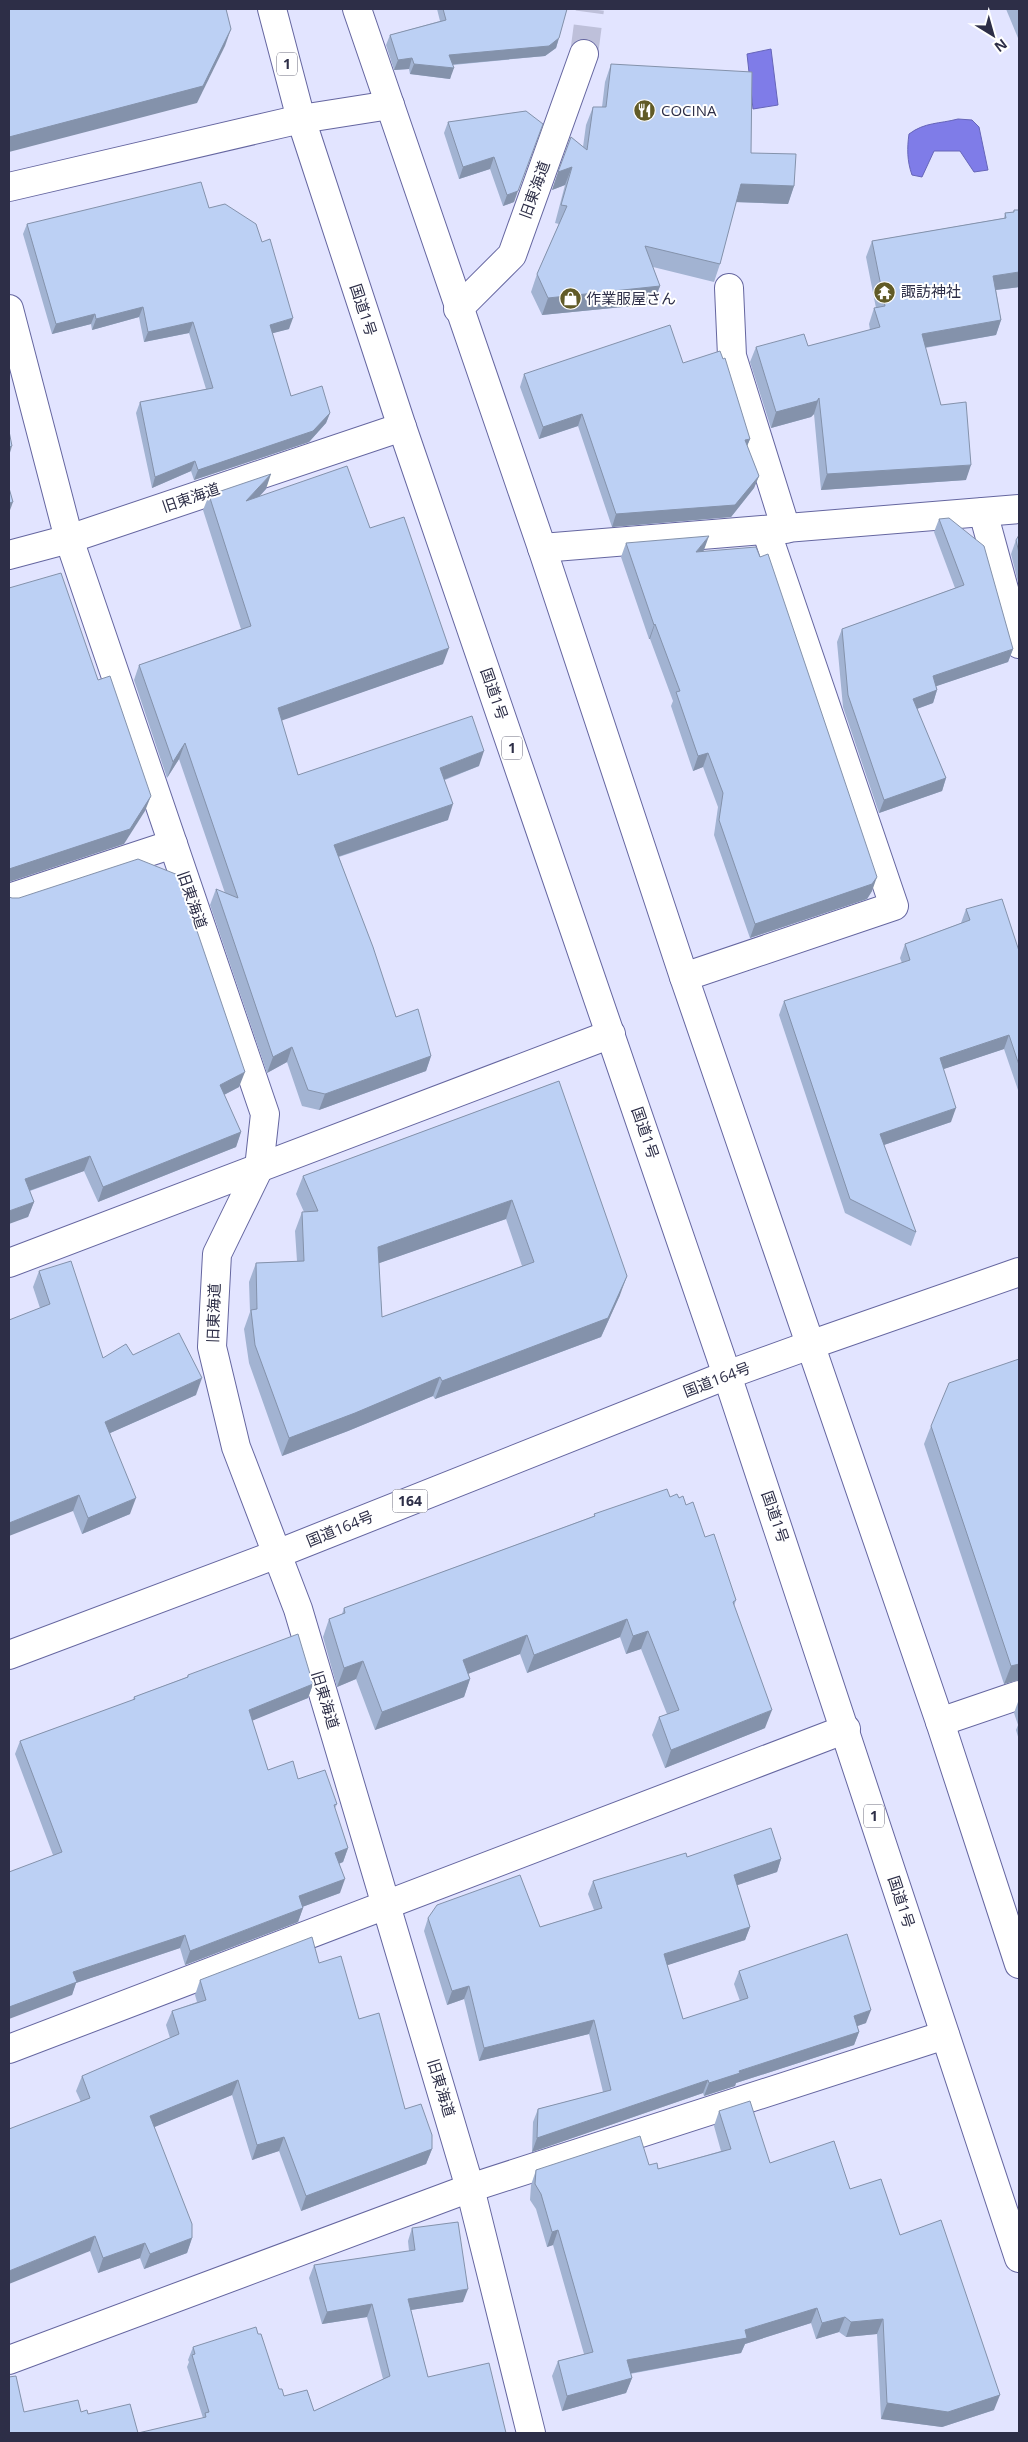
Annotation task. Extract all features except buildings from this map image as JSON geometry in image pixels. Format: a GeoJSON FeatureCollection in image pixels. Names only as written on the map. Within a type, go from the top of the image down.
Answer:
{"type":"FeatureCollection","features":[{"type":"Feature","properties":{"kind":"main road","name":"国道1号"},"geometry":{"type":"LineString","coordinates":[[272,9],[301,119],[402,427],[727,1375],[846,1729],[944,2036],[1019,2258]]}},
{"type":"Feature","properties":{"kind":"main road"},"geometry":{"type":"LineString","coordinates":[[357,9],[458,308],[542,548],[684,977],[940,1722],[1019,1964]]}},
{"type":"Feature","properties":{"kind":"main road","name":"旧東海道"},"geometry":{"type":"LineString","coordinates":[[458,308],[512,255],[584,54]]}},
{"type":"Feature","properties":{"kind":"main road"},"geometry":{"type":"LineString","coordinates":[[9,186],[301,119],[390,105]]}},
{"type":"Feature","properties":{"kind":"main road"},"geometry":{"type":"LineString","coordinates":[[684,977],[894,906],[776,530],[732,356],[729,288]]}},
{"type":"Feature","properties":{"kind":"main road"},"geometry":{"type":"LineString","coordinates":[[9,309],[69,539],[9,555]]}},
{"type":"Feature","properties":{"kind":"main road","name":"旧東海道"},"geometry":{"type":"LineString","coordinates":[[402,427],[69,539],[264,1114],[259,1168],[217,1254],[212,1347],[236,1447],[298,1609],[470,2188],[531,2433]]}},
{"type":"Feature","properties":{"kind":"main road"},"geometry":{"type":"LineString","coordinates":[[542,548],[1019,509]]}},
{"type":"Feature","properties":{"kind":"main road"},"geometry":{"type":"LineString","coordinates":[[983,512],[1019,644]]}},
{"type":"Feature","properties":{"kind":"main road"},"geometry":{"type":"LineString","coordinates":[[9,898],[174,844]]}},
{"type":"Feature","properties":{"kind":"main road"},"geometry":{"type":"LineString","coordinates":[[9,1263],[611,1034]]}},
{"type":"Feature","properties":{"kind":"main road","name":"国道164号"},"geometry":{"type":"LineString","coordinates":[[9,1655],[277,1554],[727,1375],[1019,1272]]}},
{"type":"Feature","properties":{"kind":"main road"},"geometry":{"type":"LineString","coordinates":[[940,1722],[1019,1695]]}},
{"type":"Feature","properties":{"kind":"main road"},"geometry":{"type":"LineString","coordinates":[[9,2049],[386,1903],[846,1729]]}},
{"type":"Feature","properties":{"kind":"main road"},"geometry":{"type":"LineString","coordinates":[[9,2360],[470,2188],[944,2036]]}},
{"type":"Feature","properties":{"kind":"shaded area"},"geometry":{"type":"Polygon","coordinates":[[[771,49],[778,105],[753,109],[747,54],[771,49]]]}},
{"type":"Feature","properties":{"kind":"shaded area"},"geometry":{"type":"Polygon","coordinates":[[[958,119],[972,120],[979,127],[988,170],[974,172],[960,151],[934,151],[922,177],[912,175],[908,155],[909,134],[927,125],[958,119]]]}},
{"type":"Feature","properties":{"kind":"tunnel"},"geometry":{"type":"LineString","coordinates":[[584,54],[590,9]]}},
{"type":"Feature","properties":{"kind":"place","name":"COCINA"},"geometry":{"type":"Point","coordinates":[645,111]}},
{"type":"Feature","properties":{"kind":"place","name":"諏訪神社"},"geometry":{"type":"Point","coordinates":[885,292]}},
{"type":"Feature","properties":{"kind":"place","name":"作業服屋さん"},"geometry":{"type":"Point","coordinates":[570,299]}}]}
